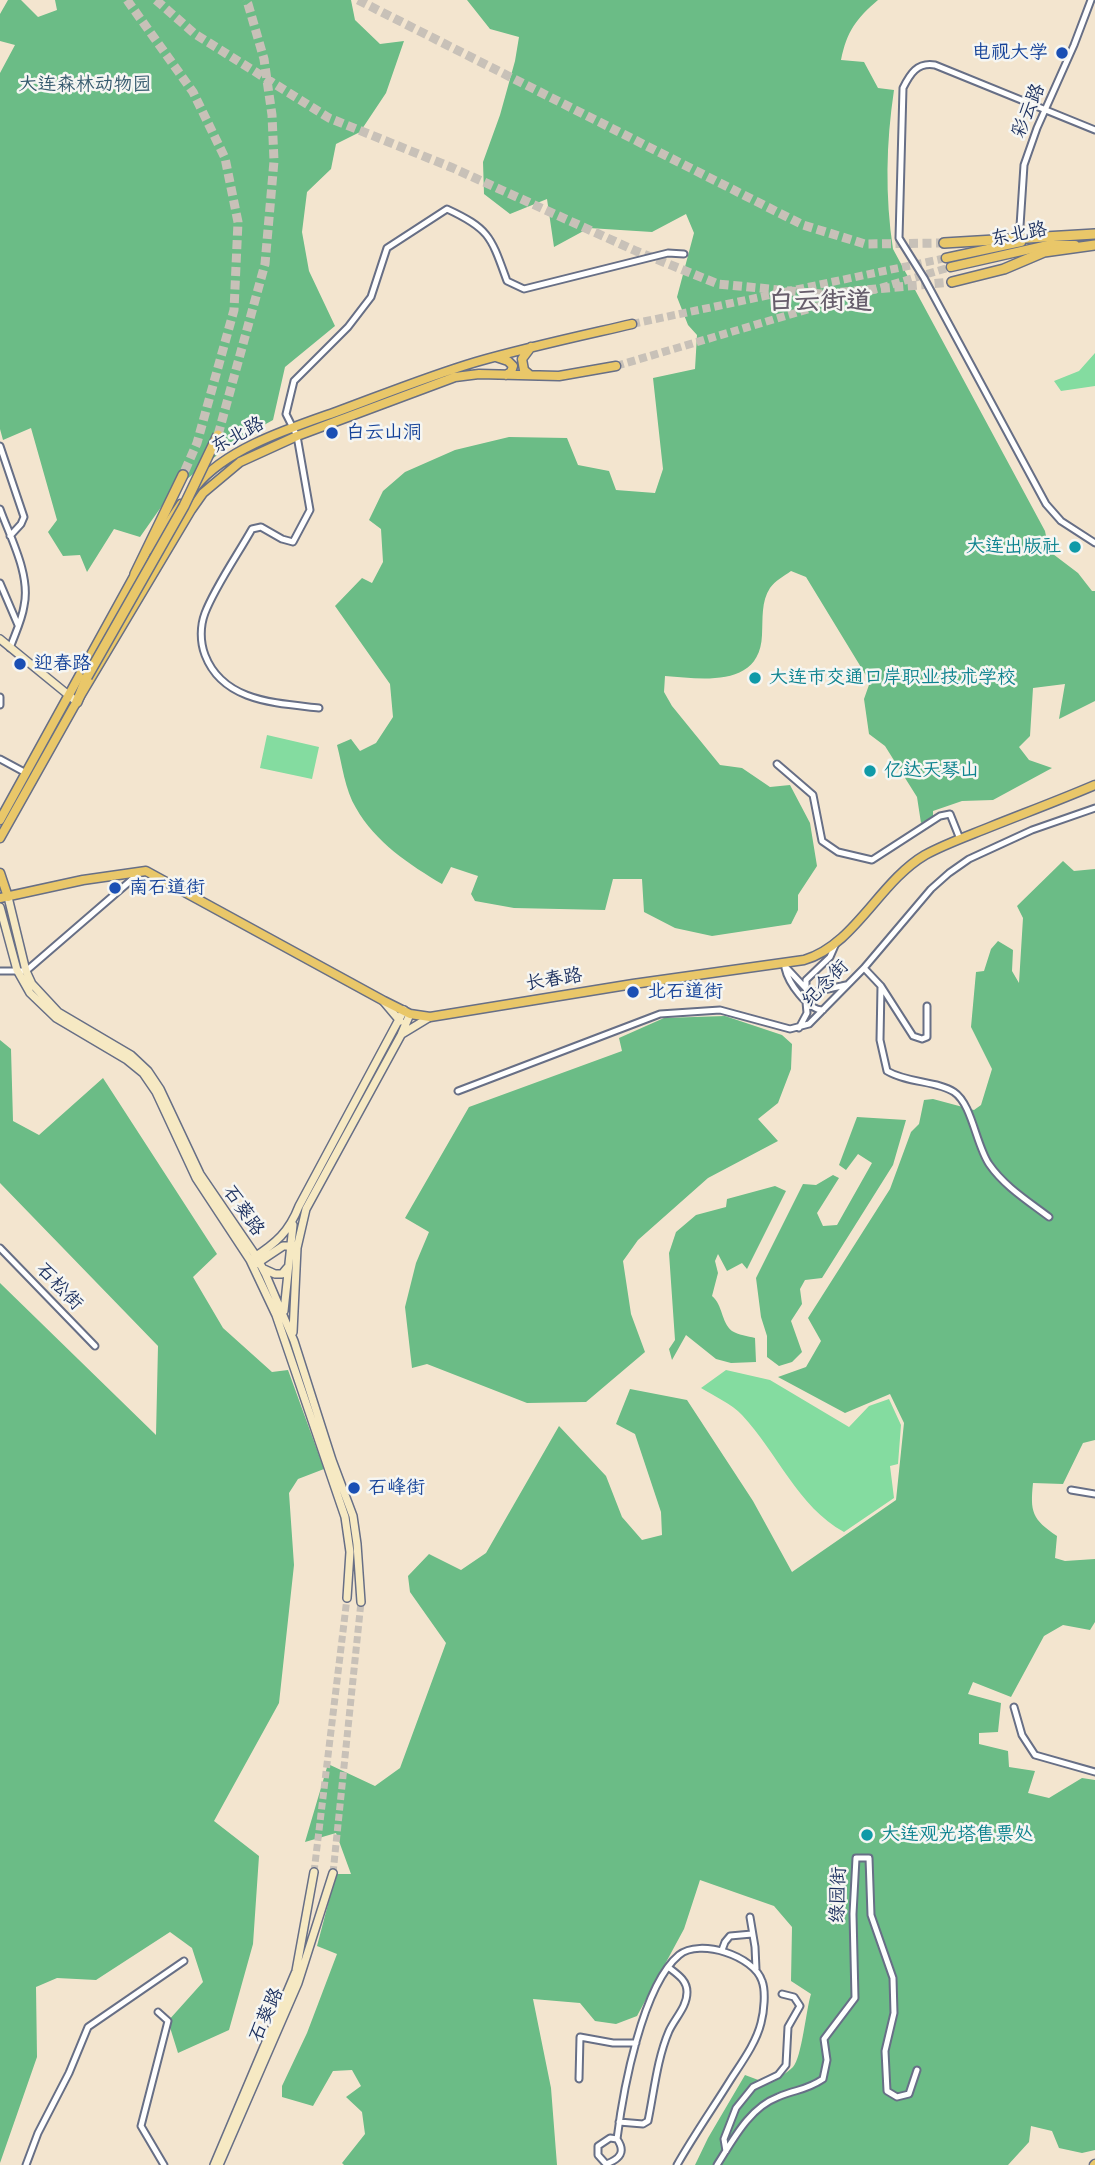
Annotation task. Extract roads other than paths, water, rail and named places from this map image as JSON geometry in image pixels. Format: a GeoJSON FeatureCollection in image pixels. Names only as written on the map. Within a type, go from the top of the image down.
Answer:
{"type":"FeatureCollection","features":[{"type":"Feature","properties":{"kind":"highway","name":"东北路"},"geometry":{"type":"LineString","coordinates":[[944,243],[1095,234]]}},
{"type":"Feature","properties":{"kind":"highway"},"geometry":{"type":"LineString","coordinates":[[951,282],[1004,269],[1044,252],[1093,244]]}},
{"type":"Feature","properties":{"kind":"highway"},"geometry":{"type":"LineString","coordinates":[[77,702],[87,677],[184,506],[218,435]]}},
{"type":"Feature","properties":{"kind":"highway"},"geometry":{"type":"LineString","coordinates":[[135,574],[183,475]]}},
{"type":"Feature","properties":{"kind":"main road","name":"东北路"},"geometry":{"type":"LineString","coordinates":[[946,258],[1048,237]]}},
{"type":"Feature","properties":{"kind":"main road","name":"东北路"},"geometry":{"type":"LineString","coordinates":[[951,267],[1048,245],[1093,244]]}},
{"type":"Feature","properties":{"kind":"main road","name":"东北路"},"geometry":{"type":"LineString","coordinates":[[0,838],[77,702],[203,493],[240,462],[294,432],[439,374],[531,347],[632,324]]}},
{"type":"Feature","properties":{"kind":"main road"},"geometry":{"type":"LineString","coordinates":[[530,375],[524,370],[522,359],[531,347]]}},
{"type":"Feature","properties":{"kind":"main road"},"geometry":{"type":"LineString","coordinates":[[496,357],[513,366],[506,375]]}},
{"type":"Feature","properties":{"kind":"main road","name":"东北路"},"geometry":{"type":"LineString","coordinates":[[0,820],[135,574],[168,521],[198,482],[212,469],[245,449],[455,377],[479,374],[559,376],[616,366]]}},
{"type":"Feature","properties":{"kind":"main road"},"geometry":{"type":"LineString","coordinates":[[1,642],[77,702]]}},
{"type":"Feature","properties":{"kind":"main road","name":"长春路"},"geometry":{"type":"LineString","coordinates":[[4,897],[83,880],[146,871],[167,880],[384,1001],[407,1012],[430,1017],[600,989],[784,965],[820,955],[837,941],[908,866],[960,839],[1095,785]]}},
{"type":"Feature","properties":{"kind":"main road"},"geometry":{"type":"LineString","coordinates":[[0,873],[4,897]]}},
{"type":"Feature","properties":{"kind":"main road","name":"石葵路"},"geometry":{"type":"LineString","coordinates":[[4,897],[21,970]]}},
{"type":"Feature","properties":{"kind":"main road","name":"石葵路"},"geometry":{"type":"LineString","coordinates":[[0,907],[21,970],[32,984],[58,1012],[131,1055],[148,1071],[160,1089],[200,1174],[256,1262],[294,1341],[353,1516],[358,1544],[361,1602]]}},
{"type":"Feature","properties":{"kind":"main road"},"geometry":{"type":"LineString","coordinates":[[384,1001],[400,1021]]}},
{"type":"Feature","properties":{"kind":"main road"},"geometry":{"type":"LineString","coordinates":[[256,1262],[280,1240],[293,1221],[407,1012]]}},
{"type":"Feature","properties":{"kind":"main road"},"geometry":{"type":"LineString","coordinates":[[294,1341],[292,1325],[297,1248],[306,1209],[401,1035],[407,1012]]}},
{"type":"Feature","properties":{"kind":"main road"},"geometry":{"type":"LineString","coordinates":[[401,1035],[430,1017]]}},
{"type":"Feature","properties":{"kind":"main road"},"geometry":{"type":"LineString","coordinates":[[285,1338],[287,1268],[293,1221]]}},
{"type":"Feature","properties":{"kind":"main road"},"geometry":{"type":"LineString","coordinates":[[256,1262],[283,1246],[290,1248]]}},
{"type":"Feature","properties":{"kind":"main road"},"geometry":{"type":"LineString","coordinates":[[256,1262],[275,1274],[282,1274],[287,1268]]}},
{"type":"Feature","properties":{"kind":"main road","name":"石葵路"},"geometry":{"type":"LineString","coordinates":[[256,1262],[285,1338],[345,1517],[350,1552],[347,1598]]}},
{"type":"Feature","properties":{"kind":"main road"},"geometry":{"type":"LineString","coordinates":[[214,2165],[296,1971],[314,1872]]}},
{"type":"Feature","properties":{"kind":"main road","name":"石葵路"},"geometry":{"type":"LineString","coordinates":[[219,2165],[298,1983],[333,1873]]}},
{"type":"Feature","properties":{"kind":"street","name":"彩云路"},"geometry":{"type":"LineString","coordinates":[[1022,239],[1020,226],[1024,164],[1091,0]]}},
{"type":"Feature","properties":{"kind":"street"},"geometry":{"type":"LineString","coordinates":[[1095,130],[935,65],[925,63],[916,68],[903,88],[899,238],[925,278],[1046,504],[1061,521],[1095,543]]}},
{"type":"Feature","properties":{"kind":"street"},"geometry":{"type":"LineString","coordinates":[[319,708],[260,701],[224,684],[210,667],[203,651],[201,631],[205,613],[252,529],[261,527],[293,542],[310,510],[294,432],[286,414],[294,381],[348,327],[371,297],[387,248],[447,209],[475,222],[494,243],[507,281],[524,289],[668,253],[684,254]]}},
{"type":"Feature","properties":{"kind":"street"},"geometry":{"type":"LineString","coordinates":[[0,446],[24,517],[10,536]]}},
{"type":"Feature","properties":{"kind":"street"},"geometry":{"type":"LineString","coordinates":[[0,509],[22,570],[24,586],[25,604],[10,648]]}},
{"type":"Feature","properties":{"kind":"street"},"geometry":{"type":"LineString","coordinates":[[0,583],[18,625]]}},
{"type":"Feature","properties":{"kind":"street"},"geometry":{"type":"LineString","coordinates":[[0,696],[0,705]]}},
{"type":"Feature","properties":{"kind":"street"},"geometry":{"type":"LineString","coordinates":[[0,759],[26,773]]}},
{"type":"Feature","properties":{"kind":"street"},"geometry":{"type":"LineString","coordinates":[[777,764],[813,795],[822,841],[838,852],[872,860],[940,816],[950,814],[960,839]]}},
{"type":"Feature","properties":{"kind":"street","name":"纪念街"},"geometry":{"type":"LineString","coordinates":[[458,1091],[660,1014],[720,1010],[790,1029],[799,1029],[824,1010],[864,968],[931,889],[950,873],[970,859],[1032,830],[1095,808]]}},
{"type":"Feature","properties":{"kind":"street"},"geometry":{"type":"LineString","coordinates":[[0,971],[21,970],[136,876]]}},
{"type":"Feature","properties":{"kind":"street"},"geometry":{"type":"LineString","coordinates":[[806,989],[806,980],[830,957],[837,941]]}},
{"type":"Feature","properties":{"kind":"street"},"geometry":{"type":"LineString","coordinates":[[784,965],[814,994],[849,984]]}},
{"type":"Feature","properties":{"kind":"street"},"geometry":{"type":"LineString","coordinates":[[784,965],[790,981],[805,999],[818,1011],[824,1010]]}},
{"type":"Feature","properties":{"kind":"street"},"geometry":{"type":"LineString","coordinates":[[864,968],[881,986],[913,1036],[922,1039],[927,1037],[927,1006]]}},
{"type":"Feature","properties":{"kind":"street"},"geometry":{"type":"LineString","coordinates":[[881,986],[880,1040],[887,1071],[956,1093],[964,1104],[987,1160],[999,1177],[1049,1217]]}},
{"type":"Feature","properties":{"kind":"street"},"geometry":{"type":"LineString","coordinates":[[799,1029],[807,1013],[805,999]]}},
{"type":"Feature","properties":{"kind":"street","name":"石松街"},"geometry":{"type":"LineString","coordinates":[[0,1248],[95,1346]]}},
{"type":"Feature","properties":{"kind":"street"},"geometry":{"type":"LineString","coordinates":[[1070,1490],[1095,1494]]}},
{"type":"Feature","properties":{"kind":"street"},"geometry":{"type":"LineString","coordinates":[[1014,1707],[1022,1735],[1035,1755],[1095,1772]]}},
{"type":"Feature","properties":{"kind":"street","name":"绿园街"},"geometry":{"type":"LineString","coordinates":[[717,2165],[740,2129],[762,2105],[779,2096],[808,2089],[823,2079],[827,2060],[824,2039],[855,1998],[853,1914],[856,1858],[869,1858],[871,1915],[893,1978],[894,2013],[885,2051],[887,2091],[897,2097],[909,2094],[917,2070]]}},
{"type":"Feature","properties":{"kind":"street"},"geometry":{"type":"LineString","coordinates":[[677,2165],[744,2059],[761,2024],[763,1982],[756,1969],[750,1917]]}},
{"type":"Feature","properties":{"kind":"street"},"geometry":{"type":"LineString","coordinates":[[722,1950],[730,1936],[752,1934]]}},
{"type":"Feature","properties":{"kind":"street"},"geometry":{"type":"LineString","coordinates":[[617,2139],[610,2138],[598,2146],[598,2155],[605,2164],[617,2160],[622,2153],[617,2139],[619,2122],[636,2043],[651,1998],[668,1967],[681,1953],[701,1949],[722,1950],[756,1969]]}},
{"type":"Feature","properties":{"kind":"street"},"geometry":{"type":"LineString","coordinates":[[26,2165],[38,2133],[69,2073],[88,2027],[184,1961]]}},
{"type":"Feature","properties":{"kind":"street"},"geometry":{"type":"LineString","coordinates":[[619,2122],[643,2124],[648,2121],[662,2051],[685,2003],[687,1990],[684,1981],[668,1967]]}},
{"type":"Feature","properties":{"kind":"street"},"geometry":{"type":"LineString","coordinates":[[726,2151],[723,2138],[736,2108],[754,2087],[778,2076],[786,2065],[788,2027],[800,2006],[794,1997],[782,1994]]}},
{"type":"Feature","properties":{"kind":"street"},"geometry":{"type":"LineString","coordinates":[[158,2012],[168,2021],[141,2126],[164,2165]]}},
{"type":"Feature","properties":{"kind":"street"},"geometry":{"type":"LineString","coordinates":[[579,2079],[580,2037],[613,2043],[636,2043]]}},
{"type":"Feature","properties":{"kind":"tunnel"},"geometry":{"type":"LineString","coordinates":[[127,0],[193,92],[225,158],[238,222],[234,310],[197,443],[183,475]]}},
{"type":"Feature","properties":{"kind":"tunnel"},"geometry":{"type":"LineString","coordinates":[[156,0],[195,34],[329,118],[453,168],[636,251],[718,284],[821,294],[952,282]]}},
{"type":"Feature","properties":{"kind":"tunnel"},"geometry":{"type":"LineString","coordinates":[[218,435],[265,264],[274,161],[272,115],[264,59],[245,0]]}},
{"type":"Feature","properties":{"kind":"tunnel"},"geometry":{"type":"LineString","coordinates":[[358,0],[803,225],[865,244],[944,243]]}},
{"type":"Feature","properties":{"kind":"tunnel"},"geometry":{"type":"LineString","coordinates":[[632,324],[946,258]]}},
{"type":"Feature","properties":{"kind":"tunnel"},"geometry":{"type":"LineString","coordinates":[[616,366],[951,267]]}},
{"type":"Feature","properties":{"kind":"tunnel"},"geometry":{"type":"LineString","coordinates":[[314,1872],[347,1598]]}},
{"type":"Feature","properties":{"kind":"tunnel"},"geometry":{"type":"LineString","coordinates":[[333,1873],[361,1602]]}},
{"type":"Feature","properties":{"kind":"place","name":"电视大学"},"geometry":{"type":"Point","coordinates":[1062,53]}},
{"type":"Feature","properties":{"kind":"place","name":"白云山洞"},"geometry":{"type":"Point","coordinates":[332,433]}},
{"type":"Feature","properties":{"kind":"place","name":"大连出版社"},"geometry":{"type":"Point","coordinates":[1075,547]}},
{"type":"Feature","properties":{"kind":"place","name":"迎春路"},"geometry":{"type":"Point","coordinates":[20,664]}},
{"type":"Feature","properties":{"kind":"place","name":"大连市交通口岸职业技术学校"},"geometry":{"type":"Point","coordinates":[755,678]}},
{"type":"Feature","properties":{"kind":"place","name":"亿达天琴山"},"geometry":{"type":"Point","coordinates":[870,771]}},
{"type":"Feature","properties":{"kind":"place","name":"南石道街"},"geometry":{"type":"Point","coordinates":[115,888]}},
{"type":"Feature","properties":{"kind":"place","name":"北石道街"},"geometry":{"type":"Point","coordinates":[633,992]}},
{"type":"Feature","properties":{"kind":"place","name":"石峰街"},"geometry":{"type":"Point","coordinates":[354,1488]}},
{"type":"Feature","properties":{"kind":"place","name":"大连观光塔售票处"},"geometry":{"type":"Point","coordinates":[867,1835]}},
{"type":"Feature","properties":{"kind":"district","name":"白云街道"},"geometry":{"type":"Point","coordinates":[820,302]}},
{"type":"Feature","properties":{"kind":"park label","name":"大连森林动物园"},"geometry":{"type":"Point","coordinates":[85,85]}}]}
